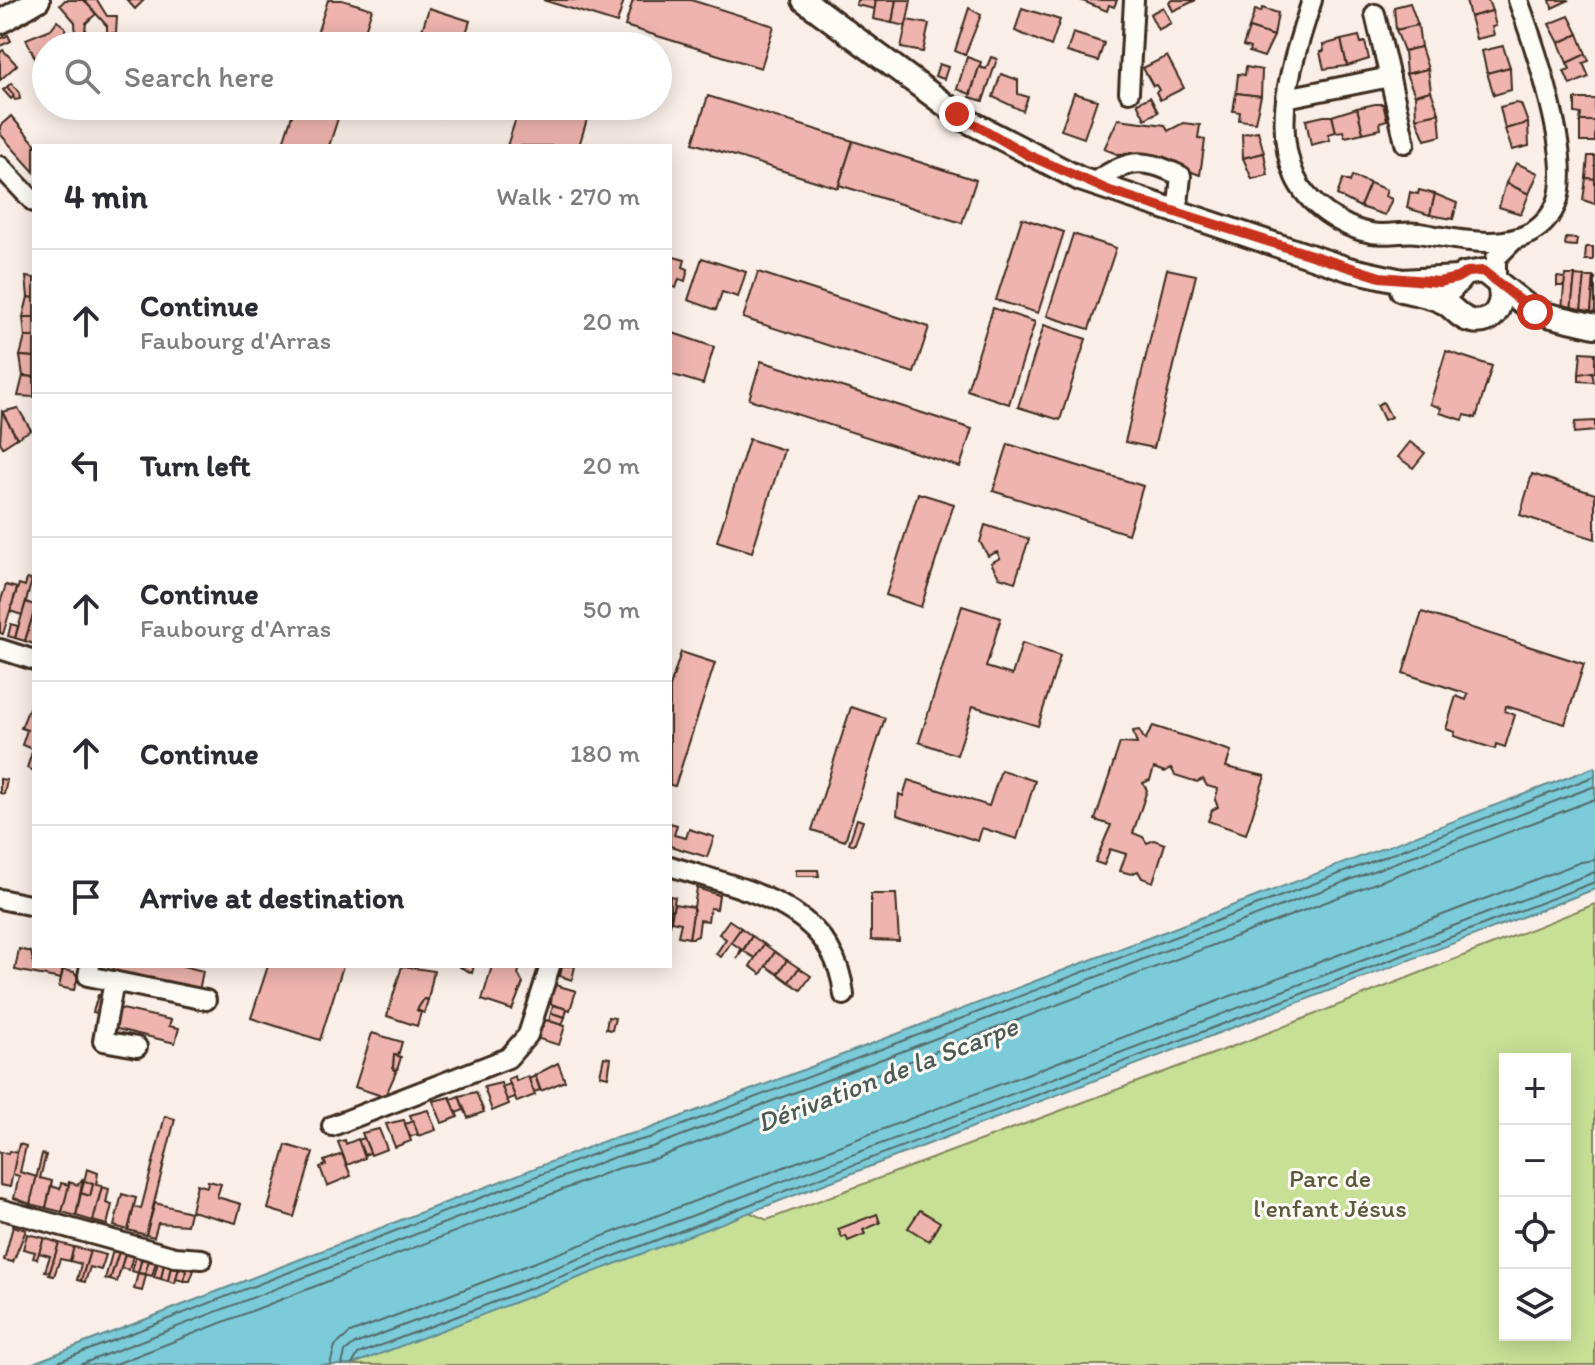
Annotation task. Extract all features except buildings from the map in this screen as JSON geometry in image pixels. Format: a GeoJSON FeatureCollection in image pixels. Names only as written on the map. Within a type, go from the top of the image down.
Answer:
{"type":"FeatureCollection","features":[{"type":"Feature","properties":{"kind":"main road"},"geometry":{"type":"LineString","coordinates":[[0,5],[10,0]]}},
{"type":"Feature","properties":{"kind":"main road"},"geometry":{"type":"LineString","coordinates":[[0,22],[38,0]]}},
{"type":"Feature","properties":{"kind":"main road"},"geometry":{"type":"LineString","coordinates":[[804,0],[966,120],[1028,155],[1091,184],[1438,300],[1473,322],[1492,317],[1595,339]]}},
{"type":"Feature","properties":{"kind":"main road"},"geometry":{"type":"LineString","coordinates":[[1348,269],[1402,281],[1461,276],[1479,271],[1497,281],[1535,312],[1562,322],[1595,326]]}},
{"type":"Feature","properties":{"kind":"main road"},"geometry":{"type":"LineString","coordinates":[[1456,312],[1451,293],[1461,276]]}},
{"type":"Feature","properties":{"kind":"main road"},"geometry":{"type":"LineString","coordinates":[[1492,317],[1501,303],[1497,281]]}},
{"type":"Feature","properties":{"kind":"street"},"geometry":{"type":"LineString","coordinates":[[1129,92],[1134,0]]}},
{"type":"Feature","properties":{"kind":"street"},"geometry":{"type":"LineString","coordinates":[[1312,0],[1286,98],[1285,131],[1294,175],[1323,209],[1351,227],[1371,233],[1414,233],[1485,243],[1517,238]]}},
{"type":"Feature","properties":{"kind":"street"},"geometry":{"type":"LineString","coordinates":[[1497,281],[1496,258],[1517,238],[1548,218],[1556,204],[1561,176],[1543,77],[1518,0]]}},
{"type":"Feature","properties":{"kind":"street"},"geometry":{"type":"LineString","coordinates":[[1375,14],[1405,143]]}},
{"type":"Feature","properties":{"kind":"street"},"geometry":{"type":"LineString","coordinates":[[1286,98],[1390,77]]}},
{"type":"Feature","properties":{"kind":"street"},"geometry":{"type":"LineString","coordinates":[[1091,184],[1124,163],[1155,164],[1181,176],[1177,214]]}},
{"type":"Feature","properties":{"kind":"street"},"geometry":{"type":"LineString","coordinates":[[0,166],[32,200]]}},
{"type":"Feature","properties":{"kind":"street"},"geometry":{"type":"LineString","coordinates":[[1451,240],[1468,255],[1461,276]]}},
{"type":"Feature","properties":{"kind":"street"},"geometry":{"type":"LineString","coordinates":[[0,649],[32,659]]}},
{"type":"Feature","properties":{"kind":"street"},"geometry":{"type":"LineString","coordinates":[[672,867],[751,889],[789,910],[830,949],[840,970],[844,995]]}},
{"type":"Feature","properties":{"kind":"street"},"geometry":{"type":"LineString","coordinates":[[0,899],[32,906]]}},
{"type":"Feature","properties":{"kind":"street"},"geometry":{"type":"LineString","coordinates":[[90,968],[88,976],[206,1000]]}},
{"type":"Feature","properties":{"kind":"street"},"geometry":{"type":"LineString","coordinates":[[332,1126],[514,1053],[528,1035],[549,968]]}},
{"type":"Feature","properties":{"kind":"street"},"geometry":{"type":"LineString","coordinates":[[114,981],[103,1041],[137,1047]]}},
{"type":"Feature","properties":{"kind":"street"},"geometry":{"type":"LineString","coordinates":[[0,1209],[175,1257],[202,1259]]}},
{"type":"Feature","properties":{"kind":"green space","name":"Parc de l'enfant Jésus"},"geometry":{"type":"Polygon","coordinates":[[[1595,904],[1595,1365],[95,1365],[634,1162],[767,1220],[1242,1043],[1595,904]]]}},
{"type":"Feature","properties":{"kind":"water","name":"Dérivation de la Scarpe"},"geometry":{"type":"Polygon","coordinates":[[[1595,767],[1595,889],[351,1365],[28,1365],[607,1140],[646,1130],[1595,767]]]}},
{"type":"Feature","properties":{"kind":"route"},"geometry":{"type":"LineString","coordinates":[[957,114],[1069,175],[1177,214],[1380,277],[1439,282],[1467,272],[1483,271],[1517,302],[1535,312]]}}]}
